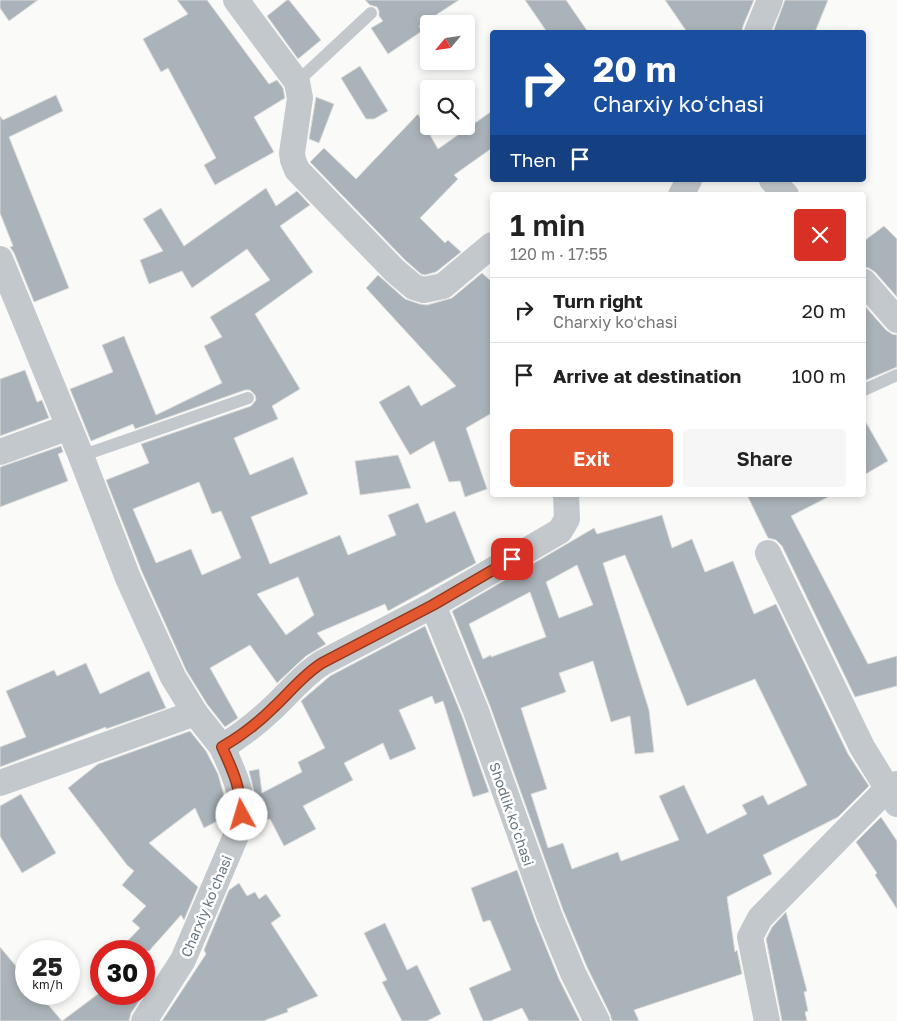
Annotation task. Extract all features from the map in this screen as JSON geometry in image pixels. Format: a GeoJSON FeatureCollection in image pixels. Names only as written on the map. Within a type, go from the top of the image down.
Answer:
{"type":"FeatureCollection","features":[{"type":"Feature","properties":{"kind":"street"},"geometry":{"type":"LineString","coordinates":[[236,0],[297,82],[300,98],[292,141],[292,153],[297,170],[395,271],[414,287],[424,290],[434,289],[443,286],[490,247]]}},
{"type":"Feature","properties":{"kind":"street"},"geometry":{"type":"LineString","coordinates":[[758,30],[770,0]]}},
{"type":"Feature","properties":{"kind":"street"},"geometry":{"type":"LineString","coordinates":[[774,182],[783,192]]}},
{"type":"Feature","properties":{"kind":"street","name":"Charxiy koʻchasi"},"geometry":{"type":"LineString","coordinates":[[0,259],[70,427],[128,578],[173,677],[195,713],[222,747],[236,778],[240,795],[242,815],[238,831],[183,960],[144,1021]]}},
{"type":"Feature","properties":{"kind":"street"},"geometry":{"type":"LineString","coordinates":[[866,284],[897,320]]}},
{"type":"Feature","properties":{"kind":"street"},"geometry":{"type":"LineString","coordinates":[[0,452],[70,427]]}},
{"type":"Feature","properties":{"kind":"street"},"geometry":{"type":"LineString","coordinates":[[222,747],[245,733],[274,707],[306,673],[433,605],[560,531],[567,519],[566,497]]}},
{"type":"Feature","properties":{"kind":"street"},"geometry":{"type":"LineString","coordinates":[[767,1021],[750,937],[753,929],[760,918],[894,792],[862,747],[768,553]]}},
{"type":"Feature","properties":{"kind":"street","name":"Shodlik koʻchasi"},"geometry":{"type":"LineString","coordinates":[[433,605],[476,712],[549,915],[573,973],[597,1021]]}},
{"type":"Feature","properties":{"kind":"street"},"geometry":{"type":"LineString","coordinates":[[0,783],[195,713]]}},
{"type":"Feature","properties":{"kind":"lane"},"geometry":{"type":"LineString","coordinates":[[297,82],[371,12]]}},
{"type":"Feature","properties":{"kind":"lane"},"geometry":{"type":"LineString","coordinates":[[866,389],[897,375]]}},
{"type":"Feature","properties":{"kind":"lane"},"geometry":{"type":"LineString","coordinates":[[81,456],[248,398]]}},
{"type":"Feature","properties":{"kind":"building"},"geometry":{"type":"Polygon","coordinates":[[[0,0],[38,0],[9,21],[0,8],[0,0]]]}},
{"type":"Feature","properties":{"kind":"building"},"geometry":{"type":"Polygon","coordinates":[[[177,0],[207,0],[269,84],[277,80],[283,88],[285,98],[254,117],[274,152],[215,185],[204,165],[216,158],[168,68],[161,72],[143,39],[188,14],[177,0]]]}},
{"type":"Feature","properties":{"kind":"building"},"geometry":{"type":"Polygon","coordinates":[[[289,0],[321,40],[298,59],[267,16],[289,0]]]}},
{"type":"Feature","properties":{"kind":"building"},"geometry":{"type":"Polygon","coordinates":[[[365,0],[459,0],[436,15],[420,15],[420,32],[388,54],[371,28],[383,21],[379,16],[377,7],[370,5],[365,0]]]}},
{"type":"Feature","properties":{"kind":"building"},"geometry":{"type":"Polygon","coordinates":[[[525,0],[566,0],[587,30],[546,30],[525,0]]]}},
{"type":"Feature","properties":{"kind":"building"},"geometry":{"type":"Polygon","coordinates":[[[665,0],[754,0],[742,30],[686,30],[665,0]]]}},
{"type":"Feature","properties":{"kind":"building"},"geometry":{"type":"Polygon","coordinates":[[[785,0],[828,0],[816,30],[774,30],[785,0]]]}},
{"type":"Feature","properties":{"kind":"building"},"geometry":{"type":"Polygon","coordinates":[[[360,66],[388,111],[374,119],[366,119],[341,78],[360,66]]]}},
{"type":"Feature","properties":{"kind":"building"},"geometry":{"type":"Polygon","coordinates":[[[56,95],[63,111],[9,137],[69,288],[34,302],[10,247],[13,246],[0,213],[0,116],[3,120],[56,95]]]}},
{"type":"Feature","properties":{"kind":"building"},"geometry":{"type":"Polygon","coordinates":[[[316,97],[334,104],[319,143],[309,139],[316,97]]]}},
{"type":"Feature","properties":{"kind":"building"},"geometry":{"type":"Polygon","coordinates":[[[490,112],[490,149],[454,175],[458,179],[420,218],[445,243],[448,240],[461,252],[436,272],[425,275],[421,274],[405,260],[310,162],[324,148],[356,179],[418,114],[420,118],[420,135],[430,135],[438,149],[458,135],[475,135],[475,123],[490,112]]]}},
{"type":"Feature","properties":{"kind":"building"},"geometry":{"type":"Polygon","coordinates":[[[266,188],[276,206],[297,191],[310,205],[280,226],[313,272],[255,314],[300,389],[272,406],[278,419],[234,438],[250,475],[293,457],[308,494],[251,517],[270,564],[340,535],[348,555],[396,535],[388,515],[418,503],[426,523],[455,511],[476,563],[388,611],[385,604],[317,633],[326,644],[306,656],[277,683],[250,645],[210,668],[238,718],[225,727],[207,704],[186,670],[142,572],[106,480],[149,463],[141,444],[251,406],[256,400],[255,395],[250,390],[245,390],[135,429],[133,424],[91,441],[70,389],[113,372],[102,345],[124,336],[156,415],[222,383],[204,346],[222,337],[210,317],[270,280],[247,249],[192,288],[182,271],[149,284],[140,260],[163,251],[143,219],[161,208],[184,246],[266,188]],[[199,482],[133,509],[156,563],[191,549],[202,575],[241,558],[221,511],[212,514],[199,482]],[[298,577],[257,594],[286,635],[314,615],[298,577]]]}},
{"type":"Feature","properties":{"kind":"building"},"geometry":{"type":"Polygon","coordinates":[[[884,226],[897,239],[897,297],[875,272],[866,267],[866,240],[884,226]]]}},
{"type":"Feature","properties":{"kind":"building"},"geometry":{"type":"Polygon","coordinates":[[[482,273],[490,280],[490,414],[466,428],[487,489],[465,497],[460,481],[449,482],[434,441],[410,455],[379,402],[409,385],[421,406],[456,386],[366,288],[378,275],[405,299],[420,304],[427,305],[452,298],[482,273]]]}},
{"type":"Feature","properties":{"kind":"building"},"geometry":{"type":"Polygon","coordinates":[[[866,307],[886,330],[897,335],[897,367],[866,380],[866,307]]]}},
{"type":"Feature","properties":{"kind":"building"},"geometry":{"type":"Polygon","coordinates":[[[25,370],[37,402],[42,400],[49,418],[0,436],[0,379],[25,370]]]}},
{"type":"Feature","properties":{"kind":"building"},"geometry":{"type":"Polygon","coordinates":[[[866,422],[888,461],[866,474],[866,422]]]}},
{"type":"Feature","properties":{"kind":"building"},"geometry":{"type":"Polygon","coordinates":[[[61,446],[63,452],[58,454],[68,481],[0,507],[0,467],[61,446]]]}},
{"type":"Feature","properties":{"kind":"building"},"geometry":{"type":"Polygon","coordinates":[[[398,455],[411,488],[360,495],[355,461],[398,455]]]}},
{"type":"Feature","properties":{"kind":"building"},"geometry":{"type":"Polygon","coordinates":[[[748,497],[828,497],[791,516],[868,664],[897,656],[897,686],[855,697],[782,546],[776,540],[768,538],[748,497]]]}},
{"type":"Feature","properties":{"kind":"building"},"geometry":{"type":"Polygon","coordinates":[[[662,515],[672,548],[692,539],[705,572],[733,561],[754,614],[776,604],[848,754],[869,786],[838,817],[763,855],[772,874],[727,897],[735,952],[737,950],[742,974],[634,1010],[639,1021],[612,1021],[587,967],[563,910],[490,706],[452,611],[594,528],[597,534],[662,515]],[[625,555],[603,563],[649,710],[654,752],[635,754],[630,716],[611,722],[593,661],[559,673],[566,692],[521,708],[547,789],[531,794],[548,848],[563,843],[572,869],[618,852],[621,861],[679,840],[659,796],[684,785],[707,834],[747,814],[742,805],[763,795],[768,805],[807,785],[755,679],[687,706],[625,555]],[[577,565],[546,582],[559,618],[593,605],[577,565]],[[530,592],[469,624],[483,659],[546,637],[530,592]]]}},
{"type":"Feature","properties":{"kind":"building"},"geometry":{"type":"Polygon","coordinates":[[[425,626],[462,716],[489,792],[473,797],[443,701],[435,704],[432,696],[399,710],[416,749],[390,760],[383,743],[344,763],[353,780],[303,806],[316,829],[284,846],[270,819],[255,821],[255,796],[249,771],[259,769],[262,793],[302,772],[298,762],[325,748],[301,701],[330,676],[425,626]]]}},
{"type":"Feature","properties":{"kind":"building"},"geometry":{"type":"Polygon","coordinates":[[[86,663],[100,694],[149,671],[166,708],[106,729],[106,727],[0,767],[0,747],[26,737],[6,691],[54,670],[57,676],[86,663]]]}},
{"type":"Feature","properties":{"kind":"building"},"geometry":{"type":"Polygon","coordinates":[[[190,731],[206,751],[218,774],[225,799],[225,817],[204,828],[195,808],[149,843],[198,887],[184,920],[181,915],[155,944],[155,940],[129,940],[140,928],[132,921],[146,906],[122,885],[134,871],[127,865],[68,788],[98,764],[190,731]]]}},
{"type":"Feature","properties":{"kind":"building"},"geometry":{"type":"Polygon","coordinates":[[[21,794],[56,853],[22,873],[0,836],[0,806],[21,794]]]}},
{"type":"Feature","properties":{"kind":"building"},"geometry":{"type":"Polygon","coordinates":[[[881,817],[897,841],[897,909],[875,875],[877,873],[856,842],[881,817]]]}},
{"type":"Feature","properties":{"kind":"building"},"geometry":{"type":"Polygon","coordinates":[[[517,870],[559,979],[580,1021],[529,1021],[522,1008],[490,1021],[483,1021],[469,988],[511,970],[490,920],[483,922],[471,888],[517,870]]]}},
{"type":"Feature","properties":{"kind":"building"},"geometry":{"type":"Polygon","coordinates":[[[239,883],[247,896],[255,892],[259,899],[266,894],[281,916],[271,923],[318,996],[287,1009],[288,1012],[263,1021],[162,1021],[206,954],[204,950],[229,890],[239,883]]]}},
{"type":"Feature","properties":{"kind":"building"},"geometry":{"type":"Polygon","coordinates":[[[786,912],[807,991],[804,992],[808,1011],[805,1012],[807,1021],[782,1021],[766,939],[772,927],[786,912]]]}},
{"type":"Feature","properties":{"kind":"building"},"geometry":{"type":"Polygon","coordinates":[[[385,923],[407,970],[417,965],[441,1014],[427,1021],[402,1021],[382,982],[387,980],[364,933],[385,923]]]}},
{"type":"Feature","properties":{"kind":"building"},"geometry":{"type":"Polygon","coordinates":[[[0,947],[15,965],[15,1005],[48,1005],[62,1021],[0,1021],[0,947]]]}},
{"type":"Feature","properties":{"kind":"building"},"geometry":{"type":"Polygon","coordinates":[[[90,1000],[90,1005],[136,1005],[131,1013],[129,1021],[62,1021],[90,1000]]]}},
{"type":"Feature","properties":{"kind":"route"},"geometry":{"type":"LineString","coordinates":[[242,815],[236,778],[222,747],[245,733],[274,707],[306,673],[433,605],[512,559]]}}]}
